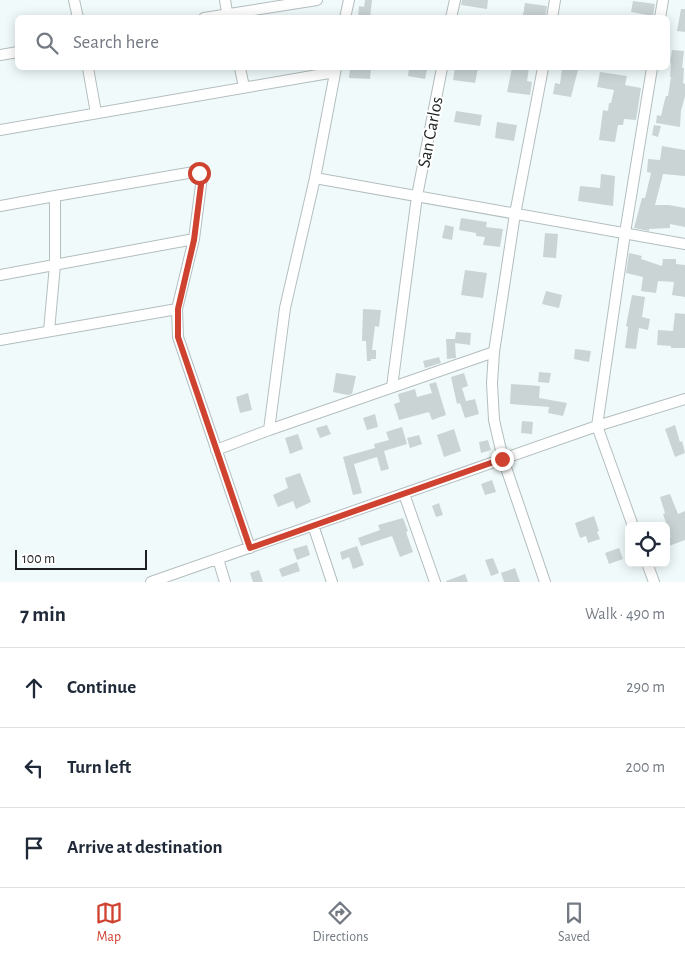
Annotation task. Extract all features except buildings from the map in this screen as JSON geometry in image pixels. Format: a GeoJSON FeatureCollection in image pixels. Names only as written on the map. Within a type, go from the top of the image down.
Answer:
{"type":"FeatureCollection","features":[{"type":"Feature","properties":{"kind":"street"},"geometry":{"type":"LineString","coordinates":[[74,0],[77,15]]}},
{"type":"Feature","properties":{"kind":"street"},"geometry":{"type":"LineString","coordinates":[[225,0],[228,15],[318,0]]}},
{"type":"Feature","properties":{"kind":"street"},"geometry":{"type":"LineString","coordinates":[[346,15],[349,0]]}},
{"type":"Feature","properties":{"kind":"street"},"geometry":{"type":"LineString","coordinates":[[452,15],[455,0]]}},
{"type":"Feature","properties":{"kind":"street"},"geometry":{"type":"LineString","coordinates":[[552,15],[555,0]]}},
{"type":"Feature","properties":{"kind":"street"},"geometry":{"type":"LineString","coordinates":[[660,15],[663,0]]}},
{"type":"Feature","properties":{"kind":"street"},"geometry":{"type":"LineString","coordinates":[[0,55],[15,52]]}},
{"type":"Feature","properties":{"kind":"street"},"geometry":{"type":"LineString","coordinates":[[88,70],[96,113]]}},
{"type":"Feature","properties":{"kind":"street"},"geometry":{"type":"LineString","coordinates":[[240,70],[244,87]]}},
{"type":"Feature","properties":{"kind":"street"},"geometry":{"type":"LineString","coordinates":[[0,130],[336,70],[315,178],[285,308],[269,430]]}},
{"type":"Feature","properties":{"kind":"street","name":"San Carlos"},"geometry":{"type":"LineString","coordinates":[[392,388],[417,196],[442,70]]}},
{"type":"Feature","properties":{"kind":"street"},"geometry":{"type":"LineString","coordinates":[[543,70],[515,214],[494,352],[492,383],[494,420],[502,459],[545,582]]}},
{"type":"Feature","properties":{"kind":"street"},"geometry":{"type":"LineString","coordinates":[[632,522],[597,426],[625,233],[652,70]]}},
{"type":"Feature","properties":{"kind":"street"},"geometry":{"type":"LineString","coordinates":[[0,206],[194,172],[199,173],[202,177],[194,240],[178,309],[178,337],[250,548]]}},
{"type":"Feature","properties":{"kind":"street"},"geometry":{"type":"LineString","coordinates":[[315,178],[685,244]]}},
{"type":"Feature","properties":{"kind":"street"},"geometry":{"type":"LineString","coordinates":[[49,331],[55,265],[55,196]]}},
{"type":"Feature","properties":{"kind":"street"},"geometry":{"type":"LineString","coordinates":[[0,275],[194,240]]}},
{"type":"Feature","properties":{"kind":"street"},"geometry":{"type":"LineString","coordinates":[[0,340],[178,309]]}},
{"type":"Feature","properties":{"kind":"street"},"geometry":{"type":"LineString","coordinates":[[216,450],[494,352]]}},
{"type":"Feature","properties":{"kind":"street"},"geometry":{"type":"LineString","coordinates":[[151,582],[597,426],[685,399]]}},
{"type":"Feature","properties":{"kind":"street"},"geometry":{"type":"LineString","coordinates":[[404,494],[435,582]]}},
{"type":"Feature","properties":{"kind":"street"},"geometry":{"type":"LineString","coordinates":[[313,526],[332,582]]}},
{"type":"Feature","properties":{"kind":"street"},"geometry":{"type":"LineString","coordinates":[[218,559],[225,582]]}},
{"type":"Feature","properties":{"kind":"street"},"geometry":{"type":"LineString","coordinates":[[648,567],[654,582]]}},
{"type":"Feature","properties":{"kind":"route"},"geometry":{"type":"LineString","coordinates":[[199,173],[202,177],[194,240],[178,309],[178,337],[250,548],[502,459]]}}]}
